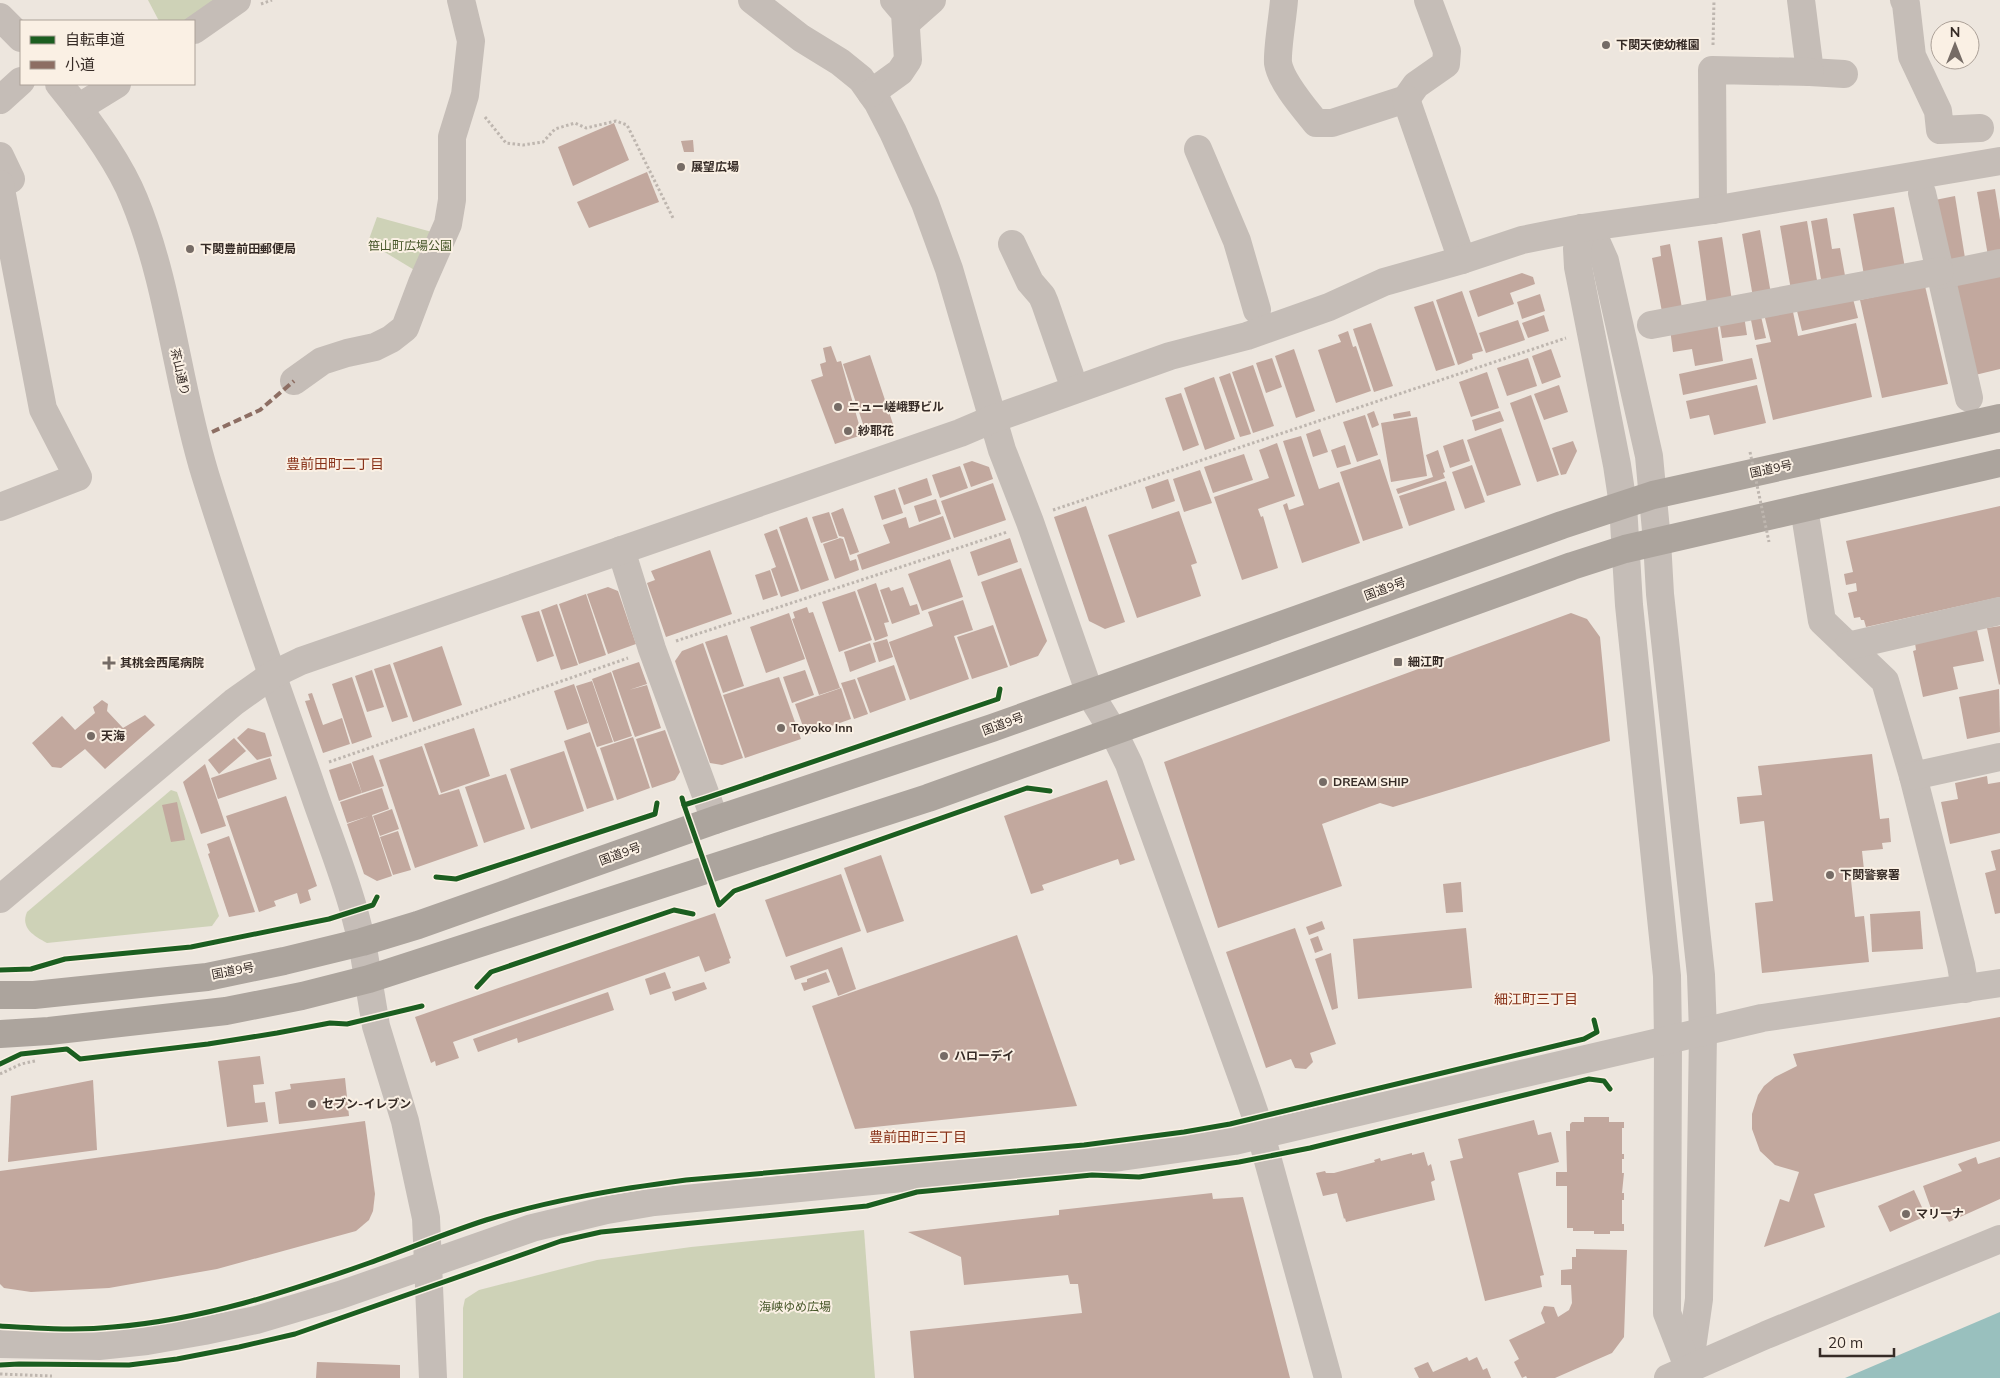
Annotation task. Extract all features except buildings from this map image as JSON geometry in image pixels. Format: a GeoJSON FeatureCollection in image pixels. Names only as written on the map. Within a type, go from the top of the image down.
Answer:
{"type":"FeatureCollection","features":[{"type":"Feature","properties":{"kind":"highway","name":"国道9号"},"geometry":{"type":"LineString","coordinates":[[0,995],[34,995],[207,977],[362,942],[418,925],[715,820],[1090,694],[1654,495],[2000,418]]}},
{"type":"Feature","properties":{"kind":"highway"},"geometry":{"type":"LineString","coordinates":[[0,1034],[49,1031],[226,1011],[302,996],[369,979],[928,798],[1625,549],[2000,463]]}},
{"type":"Feature","properties":{"kind":"street"},"geometry":{"type":"LineString","coordinates":[[195,29],[237,0]]}},
{"type":"Feature","properties":{"kind":"street"},"geometry":{"type":"LineString","coordinates":[[294,381],[322,361],[374,347],[391,339],[405,328],[448,224],[452,200],[452,137],[466,95],[471,41],[461,0]]}},
{"type":"Feature","properties":{"kind":"street"},"geometry":{"type":"LineString","coordinates":[[752,0],[801,38],[840,62],[861,78],[893,132],[925,203],[949,269],[1002,450],[1030,522],[1090,694],[1113,731],[1130,764],[1240,1072],[1261,1135],[1328,1378]]}},
{"type":"Feature","properties":{"kind":"street"},"geometry":{"type":"LineString","coordinates":[[871,93],[906,66],[908,60],[900,12],[932,0]]}},
{"type":"Feature","properties":{"kind":"street"},"geometry":{"type":"LineString","coordinates":[[1284,0],[1278,63],[1282,74],[1297,98],[1316,123],[1332,123],[1406,99],[1416,85],[1446,64],[1446,51],[1438,5]]}},
{"type":"Feature","properties":{"kind":"street"},"geometry":{"type":"LineString","coordinates":[[1801,0],[1810,72]]}},
{"type":"Feature","properties":{"kind":"street"},"geometry":{"type":"LineString","coordinates":[[1904,0],[1912,56],[1938,111],[1940,130],[1980,128]]}},
{"type":"Feature","properties":{"kind":"street"},"geometry":{"type":"LineString","coordinates":[[0,17],[20,37]]}},
{"type":"Feature","properties":{"kind":"street"},"geometry":{"type":"LineString","coordinates":[[1713,210],[1712,70],[1844,74]]}},
{"type":"Feature","properties":{"kind":"street"},"geometry":{"type":"LineString","coordinates":[[0,100],[20,82]]}},
{"type":"Feature","properties":{"kind":"street","name":"茶山通り"},"geometry":{"type":"LineString","coordinates":[[60,85],[78,108],[123,175],[134,197],[149,238],[161,282],[204,472],[272,675],[352,902],[362,942],[376,1026],[414,1154],[426,1218],[434,1378]]}},
{"type":"Feature","properties":{"kind":"street"},"geometry":{"type":"LineString","coordinates":[[78,108],[115,85]]}},
{"type":"Feature","properties":{"kind":"street"},"geometry":{"type":"LineString","coordinates":[[1406,99],[1462,260]]}},
{"type":"Feature","properties":{"kind":"street"},"geometry":{"type":"LineString","coordinates":[[1198,148],[1237,241],[1257,310]]}},
{"type":"Feature","properties":{"kind":"street"},"geometry":{"type":"LineString","coordinates":[[0,156],[12,179],[0,182],[43,409],[78,477],[0,507]]}},
{"type":"Feature","properties":{"kind":"street"},"geometry":{"type":"LineString","coordinates":[[0,899],[234,702],[272,675],[310,658],[960,433],[992,419],[1170,356],[1256,333],[1329,308],[1384,282],[1462,260],[1522,240],[1582,228],[1713,210],[2000,161]]}},
{"type":"Feature","properties":{"kind":"street"},"geometry":{"type":"LineString","coordinates":[[1922,193],[1969,398]]}},
{"type":"Feature","properties":{"kind":"street"},"geometry":{"type":"LineString","coordinates":[[1582,228],[1596,243],[1605,261],[1649,456],[1654,495],[1660,594],[1701,975],[1703,1032],[1699,1300],[1679,1373]]}},
{"type":"Feature","properties":{"kind":"street"},"geometry":{"type":"LineString","coordinates":[[1582,228],[1577,249],[1578,267],[1617,465],[1623,505],[1629,605],[1666,976],[1668,1040],[1666,1314],[1679,1373]]}},
{"type":"Feature","properties":{"kind":"street"},"geometry":{"type":"LineString","coordinates":[[1012,244],[1030,282],[1042,296],[1070,375]]}},
{"type":"Feature","properties":{"kind":"street"},"geometry":{"type":"LineString","coordinates":[[1651,325],[2000,263]]}},
{"type":"Feature","properties":{"kind":"street"},"geometry":{"type":"LineString","coordinates":[[1804,508],[1822,621],[1885,681],[1913,776],[1961,965],[1965,989]]}},
{"type":"Feature","properties":{"kind":"street"},"geometry":{"type":"LineString","coordinates":[[620,550],[652,649],[715,820]]}},
{"type":"Feature","properties":{"kind":"street"},"geometry":{"type":"LineString","coordinates":[[1848,646],[2000,611]]}},
{"type":"Feature","properties":{"kind":"street"},"geometry":{"type":"LineString","coordinates":[[1913,776],[2000,757]]}},
{"type":"Feature","properties":{"kind":"street"},"geometry":{"type":"LineString","coordinates":[[0,1344],[99,1346],[147,1342],[256,1320],[340,1295],[532,1228],[607,1210],[654,1202],[1163,1152],[1261,1135],[1762,1018],[2000,983]]}},
{"type":"Feature","properties":{"kind":"street"},"geometry":{"type":"LineString","coordinates":[[1679,1373],[2000,1239]]}},
{"type":"Feature","properties":{"kind":"path"},"geometry":{"type":"LineString","coordinates":[[1712,70],[1714,0]]}},
{"type":"Feature","properties":{"kind":"path"},"geometry":{"type":"LineString","coordinates":[[461,107],[482,114],[506,143],[523,145],[543,142],[555,129],[575,123],[586,128],[616,120],[627,126],[674,220]]}},
{"type":"Feature","properties":{"kind":"path"},"geometry":{"type":"LineString","coordinates":[[1044,513],[1566,338]]}},
{"type":"Feature","properties":{"kind":"path"},"geometry":{"type":"LineString","coordinates":[[1750,452],[1769,542]]}},
{"type":"Feature","properties":{"kind":"path"},"geometry":{"type":"LineString","coordinates":[[322,765],[652,649],[1007,532]]}},
{"type":"Feature","properties":{"kind":"path"},"geometry":{"type":"LineString","coordinates":[[0,1074],[21,1064],[36,1061]]}},
{"type":"Feature","properties":{"kind":"path"},"geometry":{"type":"LineString","coordinates":[[0,1374],[52,1376]]}},
{"type":"Feature","properties":{"kind":"green space"},"geometry":{"type":"Polygon","coordinates":[[[148,0],[221,0],[192,20],[158,20],[148,0]]]}},
{"type":"Feature","properties":{"kind":"green space","name":"笹山町広場公園"},"geometry":{"type":"Polygon","coordinates":[[[377,217],[432,232],[416,271],[368,242],[377,217]]]}},
{"type":"Feature","properties":{"kind":"green space"},"geometry":{"type":"Polygon","coordinates":[[[171,790],[177,792],[219,916],[212,926],[47,943],[29,931],[25,923],[27,912],[171,790]]]}},
{"type":"Feature","properties":{"kind":"green space","name":"海峡ゆめ広場"},"geometry":{"type":"Polygon","coordinates":[[[864,1230],[875,1378],[463,1378],[463,1308],[465,1299],[479,1290],[597,1260],[691,1247],[864,1230]]]}},
{"type":"Feature","properties":{"kind":"water"},"geometry":{"type":"Polygon","coordinates":[[[2000,1312],[2000,1378],[1845,1378],[2000,1312]]]}},
{"type":"Feature","properties":{"kind":"marked path"},"geometry":{"type":"LineString","coordinates":[[212,432],[260,410],[294,381]]}},
{"type":"Feature","properties":{"kind":"cycle path"},"geometry":{"type":"LineString","coordinates":[[682,798],[684,805],[998,699],[1000,689]]}},
{"type":"Feature","properties":{"kind":"cycle path"},"geometry":{"type":"LineString","coordinates":[[684,805],[719,905],[734,891],[1027,788],[1050,791]]}},
{"type":"Feature","properties":{"kind":"cycle path"},"geometry":{"type":"LineString","coordinates":[[436,877],[456,879],[655,814],[657,803]]}},
{"type":"Feature","properties":{"kind":"cycle path"},"geometry":{"type":"LineString","coordinates":[[0,970],[31,969],[65,959],[191,947],[329,919],[373,905],[377,897]]}},
{"type":"Feature","properties":{"kind":"cycle path"},"geometry":{"type":"LineString","coordinates":[[477,987],[491,972],[674,910],[693,914]]}},
{"type":"Feature","properties":{"kind":"cycle path"},"geometry":{"type":"LineString","coordinates":[[0,1064],[21,1054],[67,1049],[80,1059],[208,1044],[330,1023],[347,1024],[422,1006]]}},
{"type":"Feature","properties":{"kind":"cycle path"},"geometry":{"type":"LineString","coordinates":[[0,1326],[85,1329],[146,1323],[211,1311],[307,1284],[486,1220],[560,1201],[610,1191],[686,1180],[1084,1145],[1230,1124],[1584,1039],[1597,1032],[1594,1020]]}},
{"type":"Feature","properties":{"kind":"cycle path"},"geometry":{"type":"LineString","coordinates":[[0,1365],[129,1365],[177,1359],[239,1347],[295,1334],[561,1241],[601,1232],[867,1206],[917,1192],[1092,1175],[1139,1177],[1239,1162],[1310,1148],[1589,1079],[1604,1081],[1610,1089]]}},
{"type":"Feature","properties":{"kind":"place","name":"下関天使幼稚園"},"geometry":{"type":"Point","coordinates":[1606,45]}},
{"type":"Feature","properties":{"kind":"place","name":"展望広場"},"geometry":{"type":"Point","coordinates":[681,167]}},
{"type":"Feature","properties":{"kind":"place","name":"下関豊前田郵便局"},"geometry":{"type":"Point","coordinates":[190,249]}},
{"type":"Feature","properties":{"kind":"place","name":"ニュー嵯峨野ビル"},"geometry":{"type":"Point","coordinates":[838,407]}},
{"type":"Feature","properties":{"kind":"place","name":"紗耶花"},"geometry":{"type":"Point","coordinates":[848,431]}},
{"type":"Feature","properties":{"kind":"place","name":"細江町"},"geometry":{"type":"Point","coordinates":[1398,662]}},
{"type":"Feature","properties":{"kind":"place","name":"其桃会西尾病院"},"geometry":{"type":"Point","coordinates":[109,663]}},
{"type":"Feature","properties":{"kind":"place","name":"Toyoko Inn"},"geometry":{"type":"Point","coordinates":[781,728]}},
{"type":"Feature","properties":{"kind":"place","name":"天海"},"geometry":{"type":"Point","coordinates":[91,736]}},
{"type":"Feature","properties":{"kind":"place","name":"DREAM SHIP"},"geometry":{"type":"Point","coordinates":[1323,782]}},
{"type":"Feature","properties":{"kind":"place","name":"下関警察署"},"geometry":{"type":"Point","coordinates":[1830,875]}},
{"type":"Feature","properties":{"kind":"place","name":"ハローデイ"},"geometry":{"type":"Point","coordinates":[944,1056]}},
{"type":"Feature","properties":{"kind":"place","name":"セブン-イレブン"},"geometry":{"type":"Point","coordinates":[312,1104]}},
{"type":"Feature","properties":{"kind":"place","name":"マリーナ"},"geometry":{"type":"Point","coordinates":[1906,1214]}},
{"type":"Feature","properties":{"kind":"district","name":"豊前田町二丁目"},"geometry":{"type":"Point","coordinates":[335,464]}},
{"type":"Feature","properties":{"kind":"district","name":"細江町三丁目"},"geometry":{"type":"Point","coordinates":[1536,999]}},
{"type":"Feature","properties":{"kind":"district","name":"豊前田町三丁目"},"geometry":{"type":"Point","coordinates":[918,1137]}}]}
